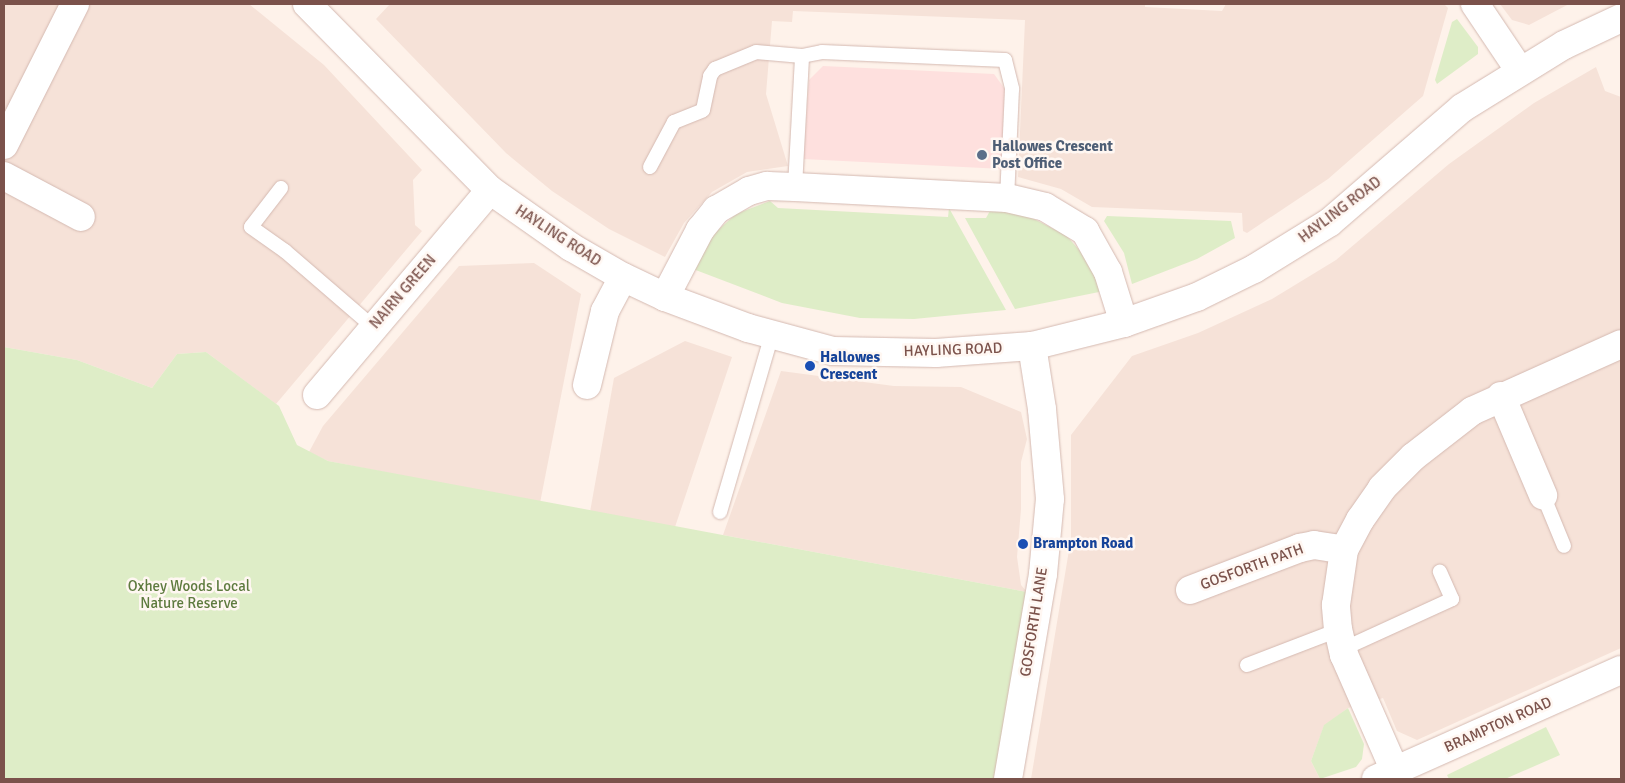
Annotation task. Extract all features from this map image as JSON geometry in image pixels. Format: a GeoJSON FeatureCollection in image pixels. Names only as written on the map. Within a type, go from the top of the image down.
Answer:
{"type":"FeatureCollection","features":[{"type":"Feature","properties":{"kind":"street"},"geometry":{"type":"LineString","coordinates":[[4,145],[75,4]]}},
{"type":"Feature","properties":{"kind":"street","name":"HAYLING ROAD"},"geometry":{"type":"LineString","coordinates":[[307,4],[490,190],[571,247],[623,277],[665,297],[772,334],[833,351],[936,353],[1032,346],[1124,323],[1197,297],[1289,248],[1364,195],[1462,108],[1520,71],[1621,18]]}},
{"type":"Feature","properties":{"kind":"street"},"geometry":{"type":"LineString","coordinates":[[1475,4],[1520,71]]}},
{"type":"Feature","properties":{"kind":"street"},"geometry":{"type":"LineString","coordinates":[[4,176],[81,216]]}},
{"type":"Feature","properties":{"kind":"street"},"geometry":{"type":"LineString","coordinates":[[665,297],[700,230],[716,210],[749,191],[767,186],[1007,198],[1045,207],[1085,231],[1108,272],[1124,323]]}},
{"type":"Feature","properties":{"kind":"street","name":"NAIRN GREEN"},"geometry":{"type":"LineString","coordinates":[[317,394],[490,190]]}},
{"type":"Feature","properties":{"kind":"street"},"geometry":{"type":"LineString","coordinates":[[587,385],[605,311],[623,277]]}},
{"type":"Feature","properties":{"kind":"street"},"geometry":{"type":"LineString","coordinates":[[1385,775],[1341,639],[1336,605],[1344,550],[1382,488],[1413,456],[1472,411],[1501,396],[1621,344]]}},
{"type":"Feature","properties":{"kind":"street","name":"GOSFORTH LANE"},"geometry":{"type":"LineString","coordinates":[[1008,779],[1043,574],[1050,500],[1042,409],[1032,346]]}},
{"type":"Feature","properties":{"kind":"street"},"geometry":{"type":"LineString","coordinates":[[1501,396],[1543,495]]}},
{"type":"Feature","properties":{"kind":"street","name":"GOSFORTH PATH"},"geometry":{"type":"LineString","coordinates":[[1190,590],[1300,548],[1314,545],[1344,550]]}},
{"type":"Feature","properties":{"kind":"street","name":"BRAMPTON ROAD"},"geometry":{"type":"LineString","coordinates":[[1385,775],[1621,670]]}},
{"type":"Feature","properties":{"kind":"lane"},"geometry":{"type":"LineString","coordinates":[[650,167],[674,122],[703,110],[710,76],[715,69],[756,52],[802,56],[822,52],[1004,60],[1012,88],[1007,198]]}},
{"type":"Feature","properties":{"kind":"lane"},"geometry":{"type":"LineString","coordinates":[[795,187],[802,56]]}},
{"type":"Feature","properties":{"kind":"lane"},"geometry":{"type":"LineString","coordinates":[[281,188],[251,227],[285,251],[373,327]]}},
{"type":"Feature","properties":{"kind":"lane"},"geometry":{"type":"LineString","coordinates":[[720,512],[772,334]]}},
{"type":"Feature","properties":{"kind":"lane"},"geometry":{"type":"LineString","coordinates":[[1543,495],[1564,546]]}},
{"type":"Feature","properties":{"kind":"lane"},"geometry":{"type":"LineString","coordinates":[[1247,665],[1341,639],[1452,599],[1440,572]]}},
{"type":"Feature","properties":{"kind":"shaded area"},"geometry":{"type":"Polygon","coordinates":[[[4,4],[249,4],[324,65],[422,170],[413,180],[415,225],[422,231],[276,404],[206,352],[177,354],[152,388],[77,360],[4,347],[4,4]]]}},
{"type":"Feature","properties":{"kind":"shaded area"},"geometry":{"type":"Polygon","coordinates":[[[390,4],[1145,4],[1145,7],[1222,11],[1226,4],[1444,4],[1448,8],[1423,96],[1328,179],[1247,233],[1243,231],[1242,213],[1092,207],[1061,189],[1018,177],[1025,20],[793,11],[792,22],[772,21],[766,94],[788,166],[747,172],[712,192],[684,223],[665,257],[609,229],[552,191],[506,153],[376,19],[390,4]]]}},
{"type":"Feature","properties":{"kind":"shaded area"},"geometry":{"type":"Polygon","coordinates":[[[1500,4],[1569,4],[1529,25],[1512,20],[1500,4]]]}},
{"type":"Feature","properties":{"kind":"shaded area"},"geometry":{"type":"Polygon","coordinates":[[[823,66],[994,74],[1007,92],[1003,169],[803,159],[809,80],[823,66]]]}},
{"type":"Feature","properties":{"kind":"shaded area"},"geometry":{"type":"Polygon","coordinates":[[[1596,67],[1605,91],[1621,97],[1621,648],[1417,740],[1397,731],[1383,698],[1348,708],[1324,726],[1311,761],[1320,779],[1031,779],[1071,538],[1071,435],[1132,356],[1198,333],[1272,299],[1336,260],[1449,164],[1534,103],[1596,67]]]}},
{"type":"Feature","properties":{"kind":"shaded area"},"geometry":{"type":"Polygon","coordinates":[[[534,263],[581,294],[540,503],[328,461],[309,452],[323,426],[459,266],[534,263]]]}},
{"type":"Feature","properties":{"kind":"shaded area"},"geometry":{"type":"Polygon","coordinates":[[[685,341],[732,357],[675,527],[590,512],[614,378],[685,341]]]}},
{"type":"Feature","properties":{"kind":"shaded area"},"geometry":{"type":"Polygon","coordinates":[[[781,371],[894,386],[961,387],[1021,412],[1027,439],[1021,462],[1021,509],[1017,557],[1021,585],[1027,592],[723,535],[781,371]]]}},
{"type":"Feature","properties":{"kind":"green space"},"geometry":{"type":"Polygon","coordinates":[[[1457,19],[1478,47],[1478,54],[1437,84],[1435,80],[1452,22],[1457,19]]]}},
{"type":"Feature","properties":{"kind":"green space"},"geometry":{"type":"Polygon","coordinates":[[[770,201],[778,208],[948,217],[949,208],[1006,310],[914,319],[860,318],[782,303],[693,269],[703,247],[736,214],[770,201]]]}},
{"type":"Feature","properties":{"kind":"green space"},"geometry":{"type":"Polygon","coordinates":[[[991,209],[1024,214],[1066,235],[1087,259],[1104,291],[1015,309],[965,218],[986,218],[991,209]]]}},
{"type":"Feature","properties":{"kind":"green space"},"geometry":{"type":"Polygon","coordinates":[[[1107,216],[1231,221],[1235,238],[1197,259],[1132,284],[1124,253],[1104,221],[1107,216]]]}},
{"type":"Feature","properties":{"kind":"green space","name":"Oxhey Woods Local Nature Reserve"},"geometry":{"type":"Polygon","coordinates":[[[4,347],[77,360],[152,388],[177,354],[206,352],[279,406],[297,445],[328,461],[1027,592],[997,779],[4,779],[4,347]]]}},
{"type":"Feature","properties":{"kind":"green space"},"geometry":{"type":"Polygon","coordinates":[[[1348,708],[1364,744],[1362,759],[1356,767],[1320,779],[1311,761],[1324,725],[1348,708]]]}},
{"type":"Feature","properties":{"kind":"green space"},"geometry":{"type":"Polygon","coordinates":[[[1546,727],[1560,755],[1505,779],[1449,779],[1447,775],[1546,727]]]}},
{"type":"Feature","properties":{"kind":"place","name":"Hallowes Crescent Post Office"},"geometry":{"type":"Point","coordinates":[982,155]}},
{"type":"Feature","properties":{"kind":"place","name":"Hallowes Crescent"},"geometry":{"type":"Point","coordinates":[810,366]}},
{"type":"Feature","properties":{"kind":"place","name":"Brampton Road"},"geometry":{"type":"Point","coordinates":[1023,544]}}]}
